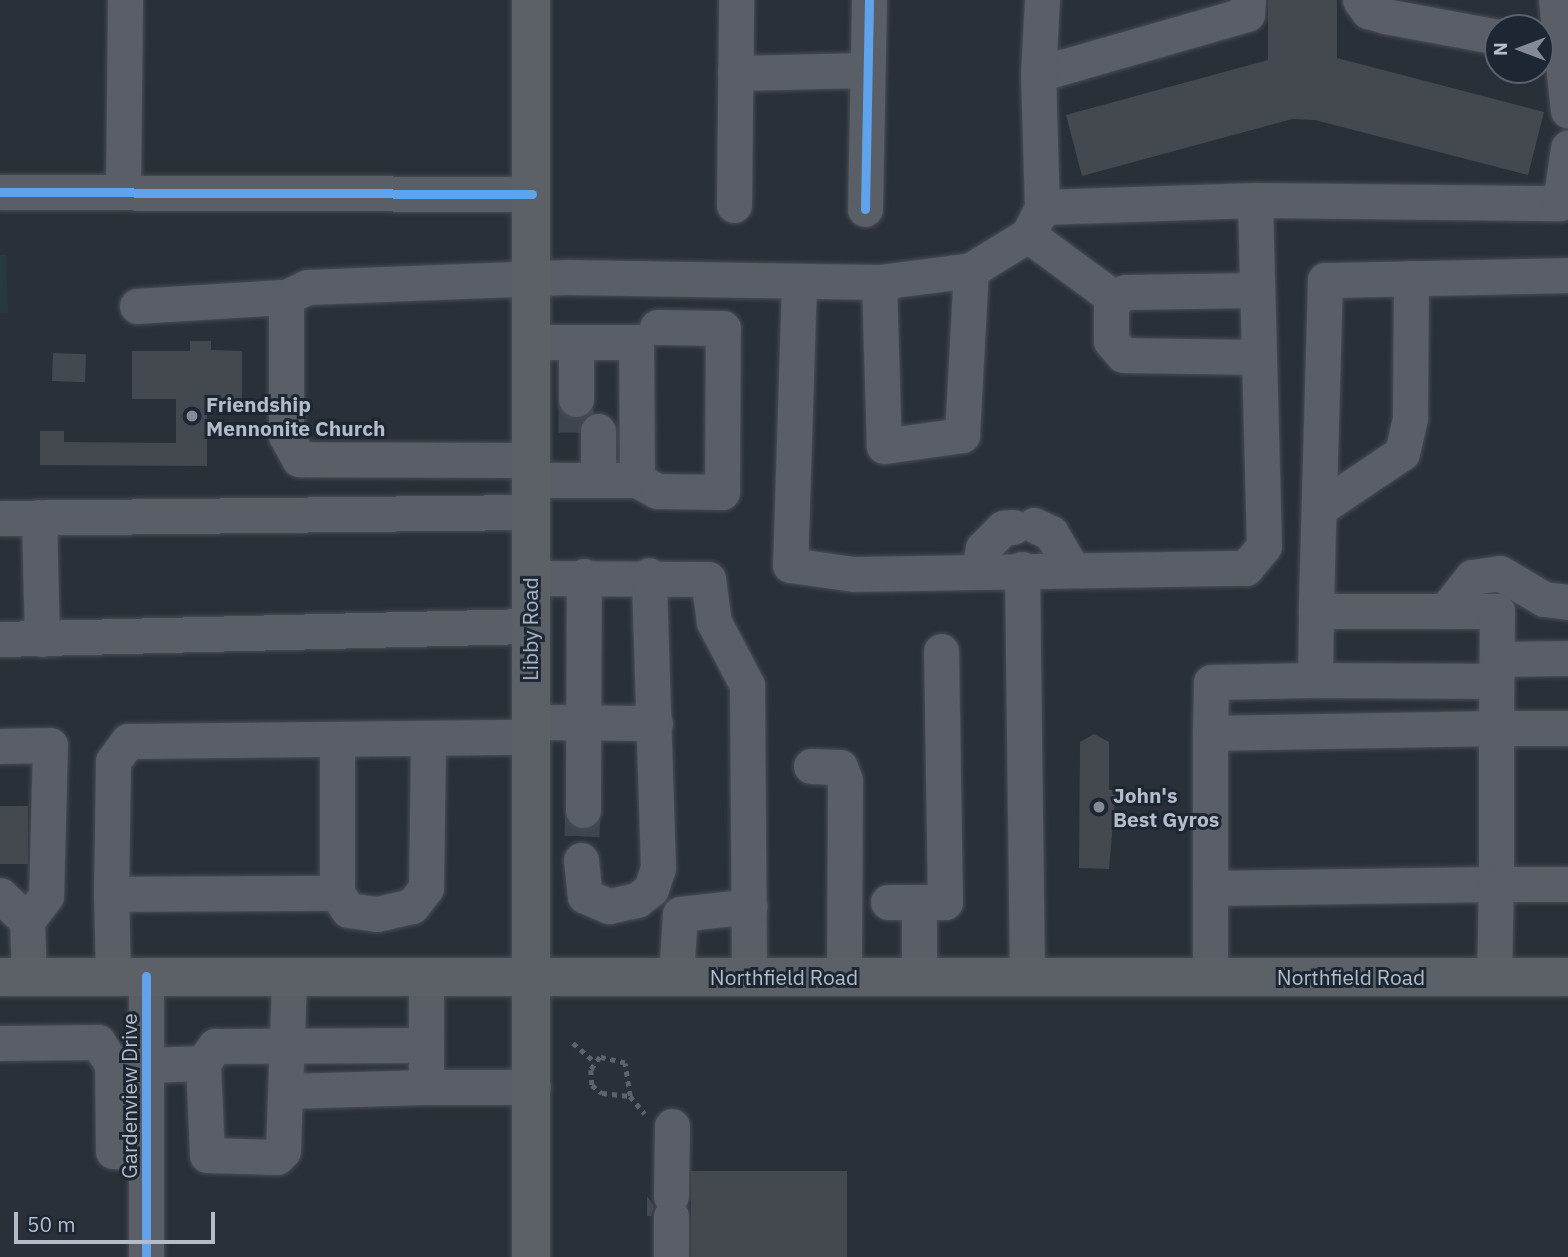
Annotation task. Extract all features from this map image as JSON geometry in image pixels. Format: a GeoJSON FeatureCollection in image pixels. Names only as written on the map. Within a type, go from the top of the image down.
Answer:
{"type":"FeatureCollection","features":[{"type":"Feature","properties":{"kind":"main road","name":"Libby Road"},"geometry":{"type":"LineString","coordinates":[[531,0],[529,484],[534,976],[531,1257]]}},
{"type":"Feature","properties":{"kind":"main road","name":"Northfield Road"},"geometry":{"type":"LineString","coordinates":[[15,977],[1568,977]]}},
{"type":"Feature","properties":{"kind":"street"},"geometry":{"type":"LineString","coordinates":[[124,192],[125,0]]}},
{"type":"Feature","properties":{"kind":"street"},"geometry":{"type":"LineString","coordinates":[[734,205],[736,0]]}},
{"type":"Feature","properties":{"kind":"street"},"geometry":{"type":"LineString","coordinates":[[865,209],[869,0]]}},
{"type":"Feature","properties":{"kind":"street"},"geometry":{"type":"LineString","coordinates":[[1042,0],[1035,221],[1114,299],[1111,341],[1118,353],[1259,357]]}},
{"type":"Feature","properties":{"kind":"street"},"geometry":{"type":"LineString","coordinates":[[1038,74],[1247,14],[1248,0]]}},
{"type":"Feature","properties":{"kind":"street"},"geometry":{"type":"LineString","coordinates":[[1360,0],[1377,14],[1484,34]]}},
{"type":"Feature","properties":{"kind":"street"},"geometry":{"type":"LineString","coordinates":[[1554,59],[1568,110]]}},
{"type":"Feature","properties":{"kind":"street"},"geometry":{"type":"LineString","coordinates":[[735,73],[867,70]]}},
{"type":"Feature","properties":{"kind":"street"},"geometry":{"type":"LineString","coordinates":[[137,306],[286,298],[307,287],[531,279],[879,282],[971,270],[1035,221],[1255,200],[1560,202],[1568,148]]}},
{"type":"Feature","properties":{"kind":"street"},"geometry":{"type":"LineString","coordinates":[[0,192],[532,194]]}},
{"type":"Feature","properties":{"kind":"street"},"geometry":{"type":"LineString","coordinates":[[799,282],[790,565],[853,574],[1022,569],[1246,568],[1264,546],[1255,200]]}},
{"type":"Feature","properties":{"kind":"street"},"geometry":{"type":"LineString","coordinates":[[879,282],[884,446],[962,435],[971,270]]}},
{"type":"Feature","properties":{"kind":"street"},"geometry":{"type":"LineString","coordinates":[[1315,680],[1325,280],[1568,275]]}},
{"type":"Feature","properties":{"kind":"street"},"geometry":{"type":"LineString","coordinates":[[1320,508],[1402,453],[1410,417],[1411,278]]}},
{"type":"Feature","properties":{"kind":"street"},"geometry":{"type":"LineString","coordinates":[[1114,299],[1125,292],[1257,290]]}},
{"type":"Feature","properties":{"kind":"street"},"geometry":{"type":"LineString","coordinates":[[286,298],[286,436],[299,459],[529,484]]}},
{"type":"Feature","properties":{"kind":"street"},"geometry":{"type":"LineString","coordinates":[[0,518],[587,480],[637,480],[657,491],[722,492],[723,328],[657,327]]}},
{"type":"Feature","properties":{"kind":"street"},"geometry":{"type":"LineString","coordinates":[[530,342],[636,342],[637,480]]}},
{"type":"Feature","properties":{"kind":"street"},"geometry":{"type":"LineString","coordinates":[[587,342],[587,480]]}},
{"type":"Feature","properties":{"kind":"street"},"geometry":{"type":"LineString","coordinates":[[39,517],[42,639]]}},
{"type":"Feature","properties":{"kind":"street"},"geometry":{"type":"LineString","coordinates":[[979,570],[983,548],[1023,526],[1051,533],[1072,569]]}},
{"type":"Feature","properties":{"kind":"street"},"geometry":{"type":"LineString","coordinates":[[1022,569],[1027,977]]}},
{"type":"Feature","properties":{"kind":"street"},"geometry":{"type":"LineString","coordinates":[[1446,610],[1472,577],[1500,573],[1544,598],[1568,602]]}},
{"type":"Feature","properties":{"kind":"street"},"geometry":{"type":"LineString","coordinates":[[584,576],[582,835],[591,903],[622,904],[651,889],[658,868],[649,575]]}},
{"type":"Feature","properties":{"kind":"street"},"geometry":{"type":"LineString","coordinates":[[530,578],[649,575],[708,579],[714,622],[747,685],[749,977]]}},
{"type":"Feature","properties":{"kind":"street"},"geometry":{"type":"LineString","coordinates":[[1316,611],[1497,611],[1494,977]]}},
{"type":"Feature","properties":{"kind":"street"},"geometry":{"type":"LineString","coordinates":[[0,639],[530,626]]}},
{"type":"Feature","properties":{"kind":"street"},"geometry":{"type":"LineString","coordinates":[[919,976],[903,902],[944,902],[941,651]]}},
{"type":"Feature","properties":{"kind":"street"},"geometry":{"type":"LineString","coordinates":[[1210,977],[1211,682],[1315,680],[1496,670],[1568,658]]}},
{"type":"Feature","properties":{"kind":"street"},"geometry":{"type":"LineString","coordinates":[[428,741],[426,888],[412,906],[377,914],[348,910],[337,893],[337,741],[428,741],[584,722],[655,723]]}},
{"type":"Feature","properties":{"kind":"street"},"geometry":{"type":"LineString","coordinates":[[1210,733],[1568,728]]}},
{"type":"Feature","properties":{"kind":"street","name":"Gardenview Drive"},"geometry":{"type":"LineString","coordinates":[[146,1257],[146,1065],[130,976],[111,894],[113,761],[128,741],[337,741]]}},
{"type":"Feature","properties":{"kind":"street"},"geometry":{"type":"LineString","coordinates":[[0,746],[50,745],[46,896],[27,921],[15,977]]}},
{"type":"Feature","properties":{"kind":"street"},"geometry":{"type":"LineString","coordinates":[[811,766],[840,767],[845,780],[844,978]]}},
{"type":"Feature","properties":{"kind":"street"},"geometry":{"type":"LineString","coordinates":[[531,860],[582,835]]}},
{"type":"Feature","properties":{"kind":"street"},"geometry":{"type":"LineString","coordinates":[[1210,888],[1568,884]]}},
{"type":"Feature","properties":{"kind":"street"},"geometry":{"type":"LineString","coordinates":[[111,894],[337,893]]}},
{"type":"Feature","properties":{"kind":"street"},"geometry":{"type":"LineString","coordinates":[[0,895],[27,921]]}},
{"type":"Feature","properties":{"kind":"street"},"geometry":{"type":"LineString","coordinates":[[676,977],[680,914],[750,906]]}},
{"type":"Feature","properties":{"kind":"street"},"geometry":{"type":"LineString","coordinates":[[289,976],[286,1045],[286,1091],[283,1151],[276,1157],[207,1155],[203,1063],[215,1046],[286,1045],[426,1045]]}},
{"type":"Feature","properties":{"kind":"street"},"geometry":{"type":"LineString","coordinates":[[426,976],[426,1087]]}},
{"type":"Feature","properties":{"kind":"street"},"geometry":{"type":"LineString","coordinates":[[0,1043],[98,1042],[112,1064],[113,1151],[146,1153]]}},
{"type":"Feature","properties":{"kind":"street"},"geometry":{"type":"LineString","coordinates":[[146,1065],[203,1063]]}},
{"type":"Feature","properties":{"kind":"street"},"geometry":{"type":"LineString","coordinates":[[286,1091],[533,1087]]}},
{"type":"Feature","properties":{"kind":"street"},"geometry":{"type":"LineString","coordinates":[[663,1126],[671,1206],[671,1257]]}},
{"type":"Feature","properties":{"kind":"path"},"geometry":{"type":"LineString","coordinates":[[573,1043],[596,1063]]}},
{"type":"Feature","properties":{"kind":"path"},"geometry":{"type":"LineString","coordinates":[[596,1063],[612,1057],[625,1063],[630,1096]]}},
{"type":"Feature","properties":{"kind":"path"},"geometry":{"type":"LineString","coordinates":[[596,1063],[592,1086],[602,1093],[630,1096],[663,1126]]}},
{"type":"Feature","properties":{"kind":"green space"},"geometry":{"type":"Polygon","coordinates":[[[0,255],[6,255],[8,313],[0,313],[0,255]]]}},
{"type":"Feature","properties":{"kind":"building"},"geometry":{"type":"Polygon","coordinates":[[[1268,0],[1337,0],[1337,58],[1544,112],[1528,175],[1315,120],[1292,119],[1082,176],[1066,115],[1268,60],[1268,0]]]}},
{"type":"Feature","properties":{"kind":"building","name":"Friendship Mennonite Church"},"geometry":{"type":"Polygon","coordinates":[[[190,341],[211,341],[211,350],[242,351],[242,401],[207,401],[207,466],[40,465],[40,431],[64,431],[64,442],[176,443],[176,399],[132,399],[132,351],[190,351],[190,341]]]}},
{"type":"Feature","properties":{"kind":"building"},"geometry":{"type":"Polygon","coordinates":[[[53,353],[86,354],[85,382],[52,381],[53,353]]]}},
{"type":"Feature","properties":{"kind":"building"},"geometry":{"type":"Polygon","coordinates":[[[1094,734],[1109,742],[1109,790],[1116,790],[1109,869],[1079,868],[1080,742],[1094,734]]]}},
{"type":"Feature","properties":{"kind":"building"},"geometry":{"type":"Polygon","coordinates":[[[0,806],[28,806],[28,864],[0,864],[0,806]]]}},
{"type":"Feature","properties":{"kind":"building"},"geometry":{"type":"Polygon","coordinates":[[[691,1171],[847,1171],[847,1257],[691,1257],[691,1171]]]}},
{"type":"Feature","properties":{"kind":"building"},"geometry":{"type":"Polygon","coordinates":[[[647,1196],[654,1206],[651,1216],[647,1216],[647,1196]]]}},
{"type":"Feature","properties":{"kind":"tunnel"},"geometry":{"type":"LineString","coordinates":[[576,399],[576,432]]}},
{"type":"Feature","properties":{"kind":"tunnel"},"geometry":{"type":"LineString","coordinates":[[582,836],[583,810]]}},
{"type":"Feature","properties":{"kind":"cycle path"},"geometry":{"type":"LineString","coordinates":[[865,209],[869,0]]}},
{"type":"Feature","properties":{"kind":"cycle path"},"geometry":{"type":"LineString","coordinates":[[0,192],[532,194]]}},
{"type":"Feature","properties":{"kind":"cycle path"},"geometry":{"type":"LineString","coordinates":[[146,976],[146,1257]]}},
{"type":"Feature","properties":{"kind":"place","name":"Friendship Mennonite Church"},"geometry":{"type":"Point","coordinates":[192,416]}},
{"type":"Feature","properties":{"kind":"place","name":"John's Best Gyros"},"geometry":{"type":"Point","coordinates":[1099,807]}}]}
